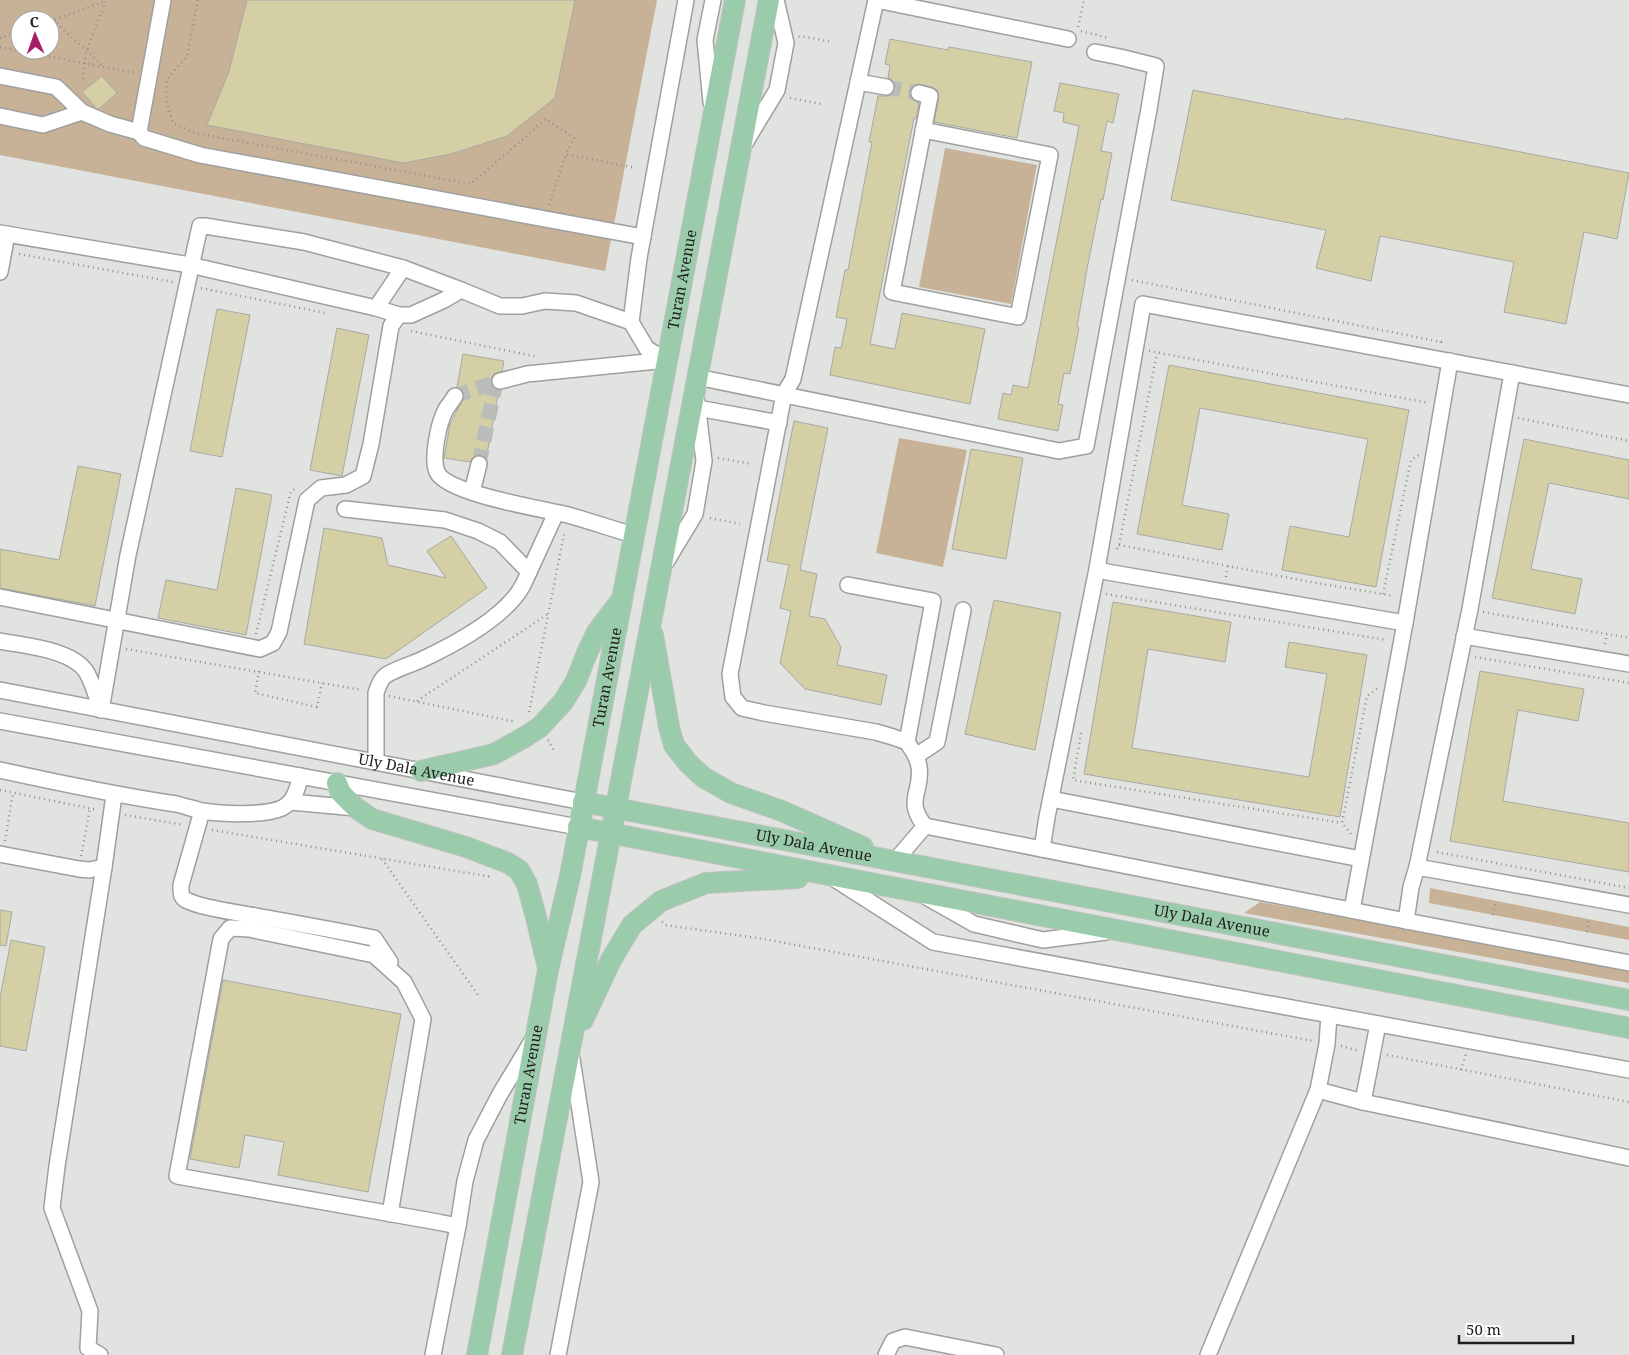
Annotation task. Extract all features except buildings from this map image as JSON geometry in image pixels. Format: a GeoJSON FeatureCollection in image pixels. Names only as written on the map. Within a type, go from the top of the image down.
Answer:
{"type":"FeatureCollection","features":[{"type":"Feature","properties":{"kind":"main road","name":"Turan Avenue"},"geometry":{"type":"LineString","coordinates":[[477,1355],[548,970],[570,876],[735,0]]}},
{"type":"Feature","properties":{"kind":"main road"},"geometry":{"type":"LineString","coordinates":[[512,1355],[650,621],[695,408],[696,382],[768,0]]}},
{"type":"Feature","properties":{"kind":"main road"},"geometry":{"type":"LineString","coordinates":[[422,771],[494,754],[524,738],[533,725],[562,702],[576,681],[597,632],[622,599]]}},
{"type":"Feature","properties":{"kind":"main road"},"geometry":{"type":"LineString","coordinates":[[650,621],[669,727],[674,744],[688,763],[703,777],[731,793],[782,811],[895,861]]}},
{"type":"Feature","properties":{"kind":"main road"},"geometry":{"type":"LineString","coordinates":[[337,783],[341,793],[356,808],[372,819],[466,847],[508,863],[520,870],[530,892],[548,970]]}},
{"type":"Feature","properties":{"kind":"main road","name":"Uly Dala Avenue"},"geometry":{"type":"LineString","coordinates":[[583,802],[1629,1000]]}},
{"type":"Feature","properties":{"kind":"main road","name":"Uly Dala Avenue"},"geometry":{"type":"LineString","coordinates":[[578,827],[1629,1028]]}},
{"type":"Feature","properties":{"kind":"main road"},"geometry":{"type":"LineString","coordinates":[[570,1047],[615,953],[632,925],[661,901],[706,883],[831,876]]}},
{"type":"Feature","properties":{"kind":"street"},"geometry":{"type":"LineString","coordinates":[[139,132],[163,0]]}},
{"type":"Feature","properties":{"kind":"street"},"geometry":{"type":"LineString","coordinates":[[667,360],[647,349],[631,322],[643,237],[686,0]]}},
{"type":"Feature","properties":{"kind":"street"},"geometry":{"type":"LineString","coordinates":[[712,119],[705,40],[714,0]]}},
{"type":"Feature","properties":{"kind":"street"},"geometry":{"type":"LineString","coordinates":[[740,151],[777,90],[786,43],[776,0]]}},
{"type":"Feature","properties":{"kind":"street"},"geometry":{"type":"LineString","coordinates":[[1068,39],[876,0],[794,379],[784,394],[730,674],[733,697],[742,708],[876,732],[907,742],[916,756],[920,768],[915,802],[916,816],[925,826],[1406,922],[1629,962]]}},
{"type":"Feature","properties":{"kind":"street"},"geometry":{"type":"LineString","coordinates":[[696,382],[784,394],[1059,451],[1086,446],[1150,109],[1156,66],[1095,52]]}},
{"type":"Feature","properties":{"kind":"street"},"geometry":{"type":"LineString","coordinates":[[0,76],[56,87],[82,112],[110,124],[139,132],[144,138],[200,155],[643,237]]}},
{"type":"Feature","properties":{"kind":"street"},"geometry":{"type":"LineString","coordinates":[[858,82],[886,87]]}},
{"type":"Feature","properties":{"kind":"street"},"geometry":{"type":"LineString","coordinates":[[919,93],[930,96],[923,130],[892,292],[1018,316],[1050,155],[923,130]]}},
{"type":"Feature","properties":{"kind":"street"},"geometry":{"type":"LineString","coordinates":[[0,116],[43,125],[82,112]]}},
{"type":"Feature","properties":{"kind":"street"},"geometry":{"type":"LineString","coordinates":[[101,710],[128,555],[198,228],[202,225],[304,242],[403,268],[500,306],[522,306],[544,301],[576,303],[631,322]]}},
{"type":"Feature","properties":{"kind":"street"},"geometry":{"type":"LineString","coordinates":[[0,272],[4,251],[4,233],[190,265],[376,308],[395,321]]}},
{"type":"Feature","properties":{"kind":"street"},"geometry":{"type":"LineString","coordinates":[[376,308],[403,268]]}},
{"type":"Feature","properties":{"kind":"street"},"geometry":{"type":"LineString","coordinates":[[395,321],[444,300],[461,290]]}},
{"type":"Feature","properties":{"kind":"street"},"geometry":{"type":"LineString","coordinates":[[1042,849],[1092,590],[1102,570],[1100,543],[1143,304],[1629,395]]}},
{"type":"Feature","properties":{"kind":"street"},"geometry":{"type":"LineString","coordinates":[[0,597],[260,649],[273,643],[279,632],[307,500],[320,488],[346,485],[363,476],[395,321]]}},
{"type":"Feature","properties":{"kind":"street"},"geometry":{"type":"LineString","coordinates":[[500,381],[527,374],[667,360]]}},
{"type":"Feature","properties":{"kind":"street"},"geometry":{"type":"LineString","coordinates":[[1352,910],[1355,858],[1394,642],[1442,405],[1444,360]]}},
{"type":"Feature","properties":{"kind":"street"},"geometry":{"type":"LineString","coordinates":[[1406,922],[1411,887],[1417,868],[1470,609],[1512,373]]}},
{"type":"Feature","properties":{"kind":"street"},"geometry":{"type":"LineString","coordinates":[[455,396],[446,410],[438,436],[434,459],[437,472],[445,482],[500,500],[562,514],[634,535]]}},
{"type":"Feature","properties":{"kind":"street"},"geometry":{"type":"LineString","coordinates":[[695,408],[778,424]]}},
{"type":"Feature","properties":{"kind":"street"},"geometry":{"type":"LineString","coordinates":[[472,492],[479,464]]}},
{"type":"Feature","properties":{"kind":"street"},"geometry":{"type":"LineString","coordinates":[[345,509],[444,520],[478,531],[500,542],[529,572]]}},
{"type":"Feature","properties":{"kind":"street"},"geometry":{"type":"LineString","coordinates":[[376,762],[376,693],[380,682],[386,675],[435,654],[490,620],[511,603],[518,595],[562,514]]}},
{"type":"Feature","properties":{"kind":"street"},"geometry":{"type":"LineString","coordinates":[[1102,570],[1398,622]]}},
{"type":"Feature","properties":{"kind":"street"},"geometry":{"type":"LineString","coordinates":[[848,585],[933,601],[907,742]]}},
{"type":"Feature","properties":{"kind":"street"},"geometry":{"type":"LineString","coordinates":[[916,756],[937,742],[963,610]]}},
{"type":"Feature","properties":{"kind":"street"},"geometry":{"type":"LineString","coordinates":[[1464,636],[1629,664]]}},
{"type":"Feature","properties":{"kind":"street"},"geometry":{"type":"LineString","coordinates":[[0,641],[54,652],[75,661],[86,672],[101,710]]}},
{"type":"Feature","properties":{"kind":"street","name":"Uly Dala Avenue"},"geometry":{"type":"LineString","coordinates":[[0,690],[583,802]]}},
{"type":"Feature","properties":{"kind":"street","name":"Uly Dala Avenue"},"geometry":{"type":"LineString","coordinates":[[0,721],[578,827]]}},
{"type":"Feature","properties":{"kind":"street"},"geometry":{"type":"LineString","coordinates":[[0,770],[114,795],[185,806],[202,811],[244,813],[266,812],[282,808],[290,802],[300,776]]}},
{"type":"Feature","properties":{"kind":"street"},"geometry":{"type":"LineString","coordinates":[[91,1353],[90,1311],[52,1208],[114,795]]}},
{"type":"Feature","properties":{"kind":"street"},"geometry":{"type":"LineString","coordinates":[[1051,799],[1355,858]]}},
{"type":"Feature","properties":{"kind":"street"},"geometry":{"type":"LineString","coordinates":[[290,802],[356,808]]}},
{"type":"Feature","properties":{"kind":"street"},"geometry":{"type":"LineString","coordinates":[[202,811],[180,885],[183,898],[187,901],[215,909],[374,938],[404,982],[423,1019],[390,1214]]}},
{"type":"Feature","properties":{"kind":"street"},"geometry":{"type":"LineString","coordinates":[[895,861],[925,826]]}},
{"type":"Feature","properties":{"kind":"street"},"geometry":{"type":"LineString","coordinates":[[1,854],[79,870],[89,870],[104,866]]}},
{"type":"Feature","properties":{"kind":"street"},"geometry":{"type":"LineString","coordinates":[[1417,868],[1629,905]]}},
{"type":"Feature","properties":{"kind":"street"},"geometry":{"type":"LineString","coordinates":[[831,876],[933,942],[1629,1070]]}},
{"type":"Feature","properties":{"kind":"street"},"geometry":{"type":"LineString","coordinates":[[404,982],[374,955],[249,929],[230,928],[221,939],[177,1176],[458,1226]]}},
{"type":"Feature","properties":{"kind":"street"},"geometry":{"type":"LineString","coordinates":[[1208,1355],[1318,1090],[1327,1044],[1329,1015]]}},
{"type":"Feature","properties":{"kind":"street"},"geometry":{"type":"LineString","coordinates":[[1363,1102],[1378,1024]]}},
{"type":"Feature","properties":{"kind":"street"},"geometry":{"type":"LineString","coordinates":[[433,1355],[458,1226],[464,1181],[476,1140],[500,1094],[537,1033]]}},
{"type":"Feature","properties":{"kind":"street"},"geometry":{"type":"LineString","coordinates":[[558,1355],[591,1182],[570,1047]]}},
{"type":"Feature","properties":{"kind":"street"},"geometry":{"type":"LineString","coordinates":[[1318,1090],[1363,1102],[1629,1158]]}},
{"type":"Feature","properties":{"kind":"street"},"geometry":{"type":"LineString","coordinates":[[886,1355],[893,1341],[905,1337],[996,1355]]}},
{"type":"Feature","properties":{"kind":"path"},"geometry":{"type":"LineString","coordinates":[[60,17],[106,0]]}},
{"type":"Feature","properties":{"kind":"path"},"geometry":{"type":"LineString","coordinates":[[84,83],[82,77],[83,63],[106,0]]}},
{"type":"Feature","properties":{"kind":"path"},"geometry":{"type":"LineString","coordinates":[[198,0],[187,56],[167,80],[166,101],[173,123],[195,133],[471,184],[546,119],[574,138],[566,154],[549,205]]}},
{"type":"Feature","properties":{"kind":"path"},"geometry":{"type":"LineString","coordinates":[[1082,0],[1084,0],[1077,30],[1109,38]]}},
{"type":"Feature","properties":{"kind":"path"},"geometry":{"type":"LineString","coordinates":[[60,27],[105,68]]}},
{"type":"Feature","properties":{"kind":"path"},"geometry":{"type":"LineString","coordinates":[[798,44],[800,36],[833,42]]}},
{"type":"Feature","properties":{"kind":"path"},"geometry":{"type":"LineString","coordinates":[[0,47],[135,73]]}},
{"type":"Feature","properties":{"kind":"path"},"geometry":{"type":"LineString","coordinates":[[788,98],[821,104]]}},
{"type":"Feature","properties":{"kind":"path"},"geometry":{"type":"LineString","coordinates":[[566,154],[636,168]]}},
{"type":"Feature","properties":{"kind":"path"},"geometry":{"type":"LineString","coordinates":[[4,251],[327,314]]}},
{"type":"Feature","properties":{"kind":"path"},"geometry":{"type":"LineString","coordinates":[[1118,277],[1441,342],[1444,360]]}},
{"type":"Feature","properties":{"kind":"path"},"geometry":{"type":"LineString","coordinates":[[395,321],[544,358]]}},
{"type":"Feature","properties":{"kind":"path"},"geometry":{"type":"LineString","coordinates":[[1135,348],[1442,405]]}},
{"type":"Feature","properties":{"kind":"path"},"geometry":{"type":"LineString","coordinates":[[1102,570],[1119,545],[1156,353]]}},
{"type":"Feature","properties":{"kind":"path"},"geometry":{"type":"LineString","coordinates":[[1515,418],[1629,441]]}},
{"type":"Feature","properties":{"kind":"path"},"geometry":{"type":"LineString","coordinates":[[1384,594],[1411,460],[1425,452]]}},
{"type":"Feature","properties":{"kind":"path"},"geometry":{"type":"LineString","coordinates":[[715,458],[752,464]]}},
{"type":"Feature","properties":{"kind":"path"},"geometry":{"type":"LineString","coordinates":[[113,647],[259,671],[533,725],[562,514]]}},
{"type":"Feature","properties":{"kind":"path"},"geometry":{"type":"LineString","coordinates":[[704,517],[740,524]]}},
{"type":"Feature","properties":{"kind":"path"},"geometry":{"type":"LineString","coordinates":[[1092,590],[1394,642],[1398,622],[1397,596],[1100,543]]}},
{"type":"Feature","properties":{"kind":"path"},"geometry":{"type":"LineString","coordinates":[[1470,609],[1629,638]]}},
{"type":"Feature","properties":{"kind":"path"},"geometry":{"type":"LineString","coordinates":[[417,701],[548,614]]}},
{"type":"Feature","properties":{"kind":"path"},"geometry":{"type":"LineString","coordinates":[[1460,654],[1629,683]]}},
{"type":"Feature","properties":{"kind":"path"},"geometry":{"type":"LineString","coordinates":[[259,671],[255,693],[317,707],[322,683]]}},
{"type":"Feature","properties":{"kind":"path"},"geometry":{"type":"LineString","coordinates":[[1342,823],[1367,696],[1384,684]]}},
{"type":"Feature","properties":{"kind":"path"},"geometry":{"type":"LineString","coordinates":[[1081,731],[1073,780],[1342,823],[1352,835],[1355,858]]}},
{"type":"Feature","properties":{"kind":"path"},"geometry":{"type":"LineString","coordinates":[[1,854],[13,793]]}},
{"type":"Feature","properties":{"kind":"path"},"geometry":{"type":"LineString","coordinates":[[79,870],[90,808]]}},
{"type":"Feature","properties":{"kind":"path"},"geometry":{"type":"LineString","coordinates":[[197,828],[492,877]]}},
{"type":"Feature","properties":{"kind":"path"},"geometry":{"type":"LineString","coordinates":[[1437,852],[1629,888]]}},
{"type":"Feature","properties":{"kind":"path"},"geometry":{"type":"LineString","coordinates":[[382,859],[478,994]]}},
{"type":"Feature","properties":{"kind":"path"},"geometry":{"type":"LineString","coordinates":[[1493,915],[1496,901]]}},
{"type":"Feature","properties":{"kind":"path"},"geometry":{"type":"LineString","coordinates":[[649,910],[665,925],[764,938],[1629,1102]]}},
{"type":"Feature","properties":{"kind":"path"},"geometry":{"type":"LineString","coordinates":[[1587,932],[1589,919]]}},
{"type":"Feature","properties":{"kind":"path"},"geometry":{"type":"LineString","coordinates":[[1461,1070],[1467,1047]]}},
{"type":"Feature","properties":{"kind":"shaded area"},"geometry":{"type":"Polygon","coordinates":[[[0,0],[657,0],[605,271],[0,155],[0,0]]]}},
{"type":"Feature","properties":{"kind":"shaded area"},"geometry":{"type":"Polygon","coordinates":[[[945,148],[1037,165],[1011,304],[919,287],[945,148]]]}},
{"type":"Feature","properties":{"kind":"shaded area"},"geometry":{"type":"Polygon","coordinates":[[[899,438],[967,450],[943,567],[876,553],[899,438]]]}},
{"type":"Feature","properties":{"kind":"shaded area"},"geometry":{"type":"Polygon","coordinates":[[[1430,888],[1629,927],[1629,940],[1429,903],[1430,888]]]}},
{"type":"Feature","properties":{"kind":"shaded area"},"geometry":{"type":"Polygon","coordinates":[[[1260,902],[1629,970],[1629,983],[1244,913],[1260,902]]]}},
{"type":"Feature","properties":{"kind":"tunnel"},"geometry":{"type":"LineString","coordinates":[[886,87],[919,93]]}},
{"type":"Feature","properties":{"kind":"tunnel"},"geometry":{"type":"LineString","coordinates":[[455,396],[500,381]]}},
{"type":"Feature","properties":{"kind":"tunnel"},"geometry":{"type":"LineString","coordinates":[[479,464],[496,382]]}}]}
